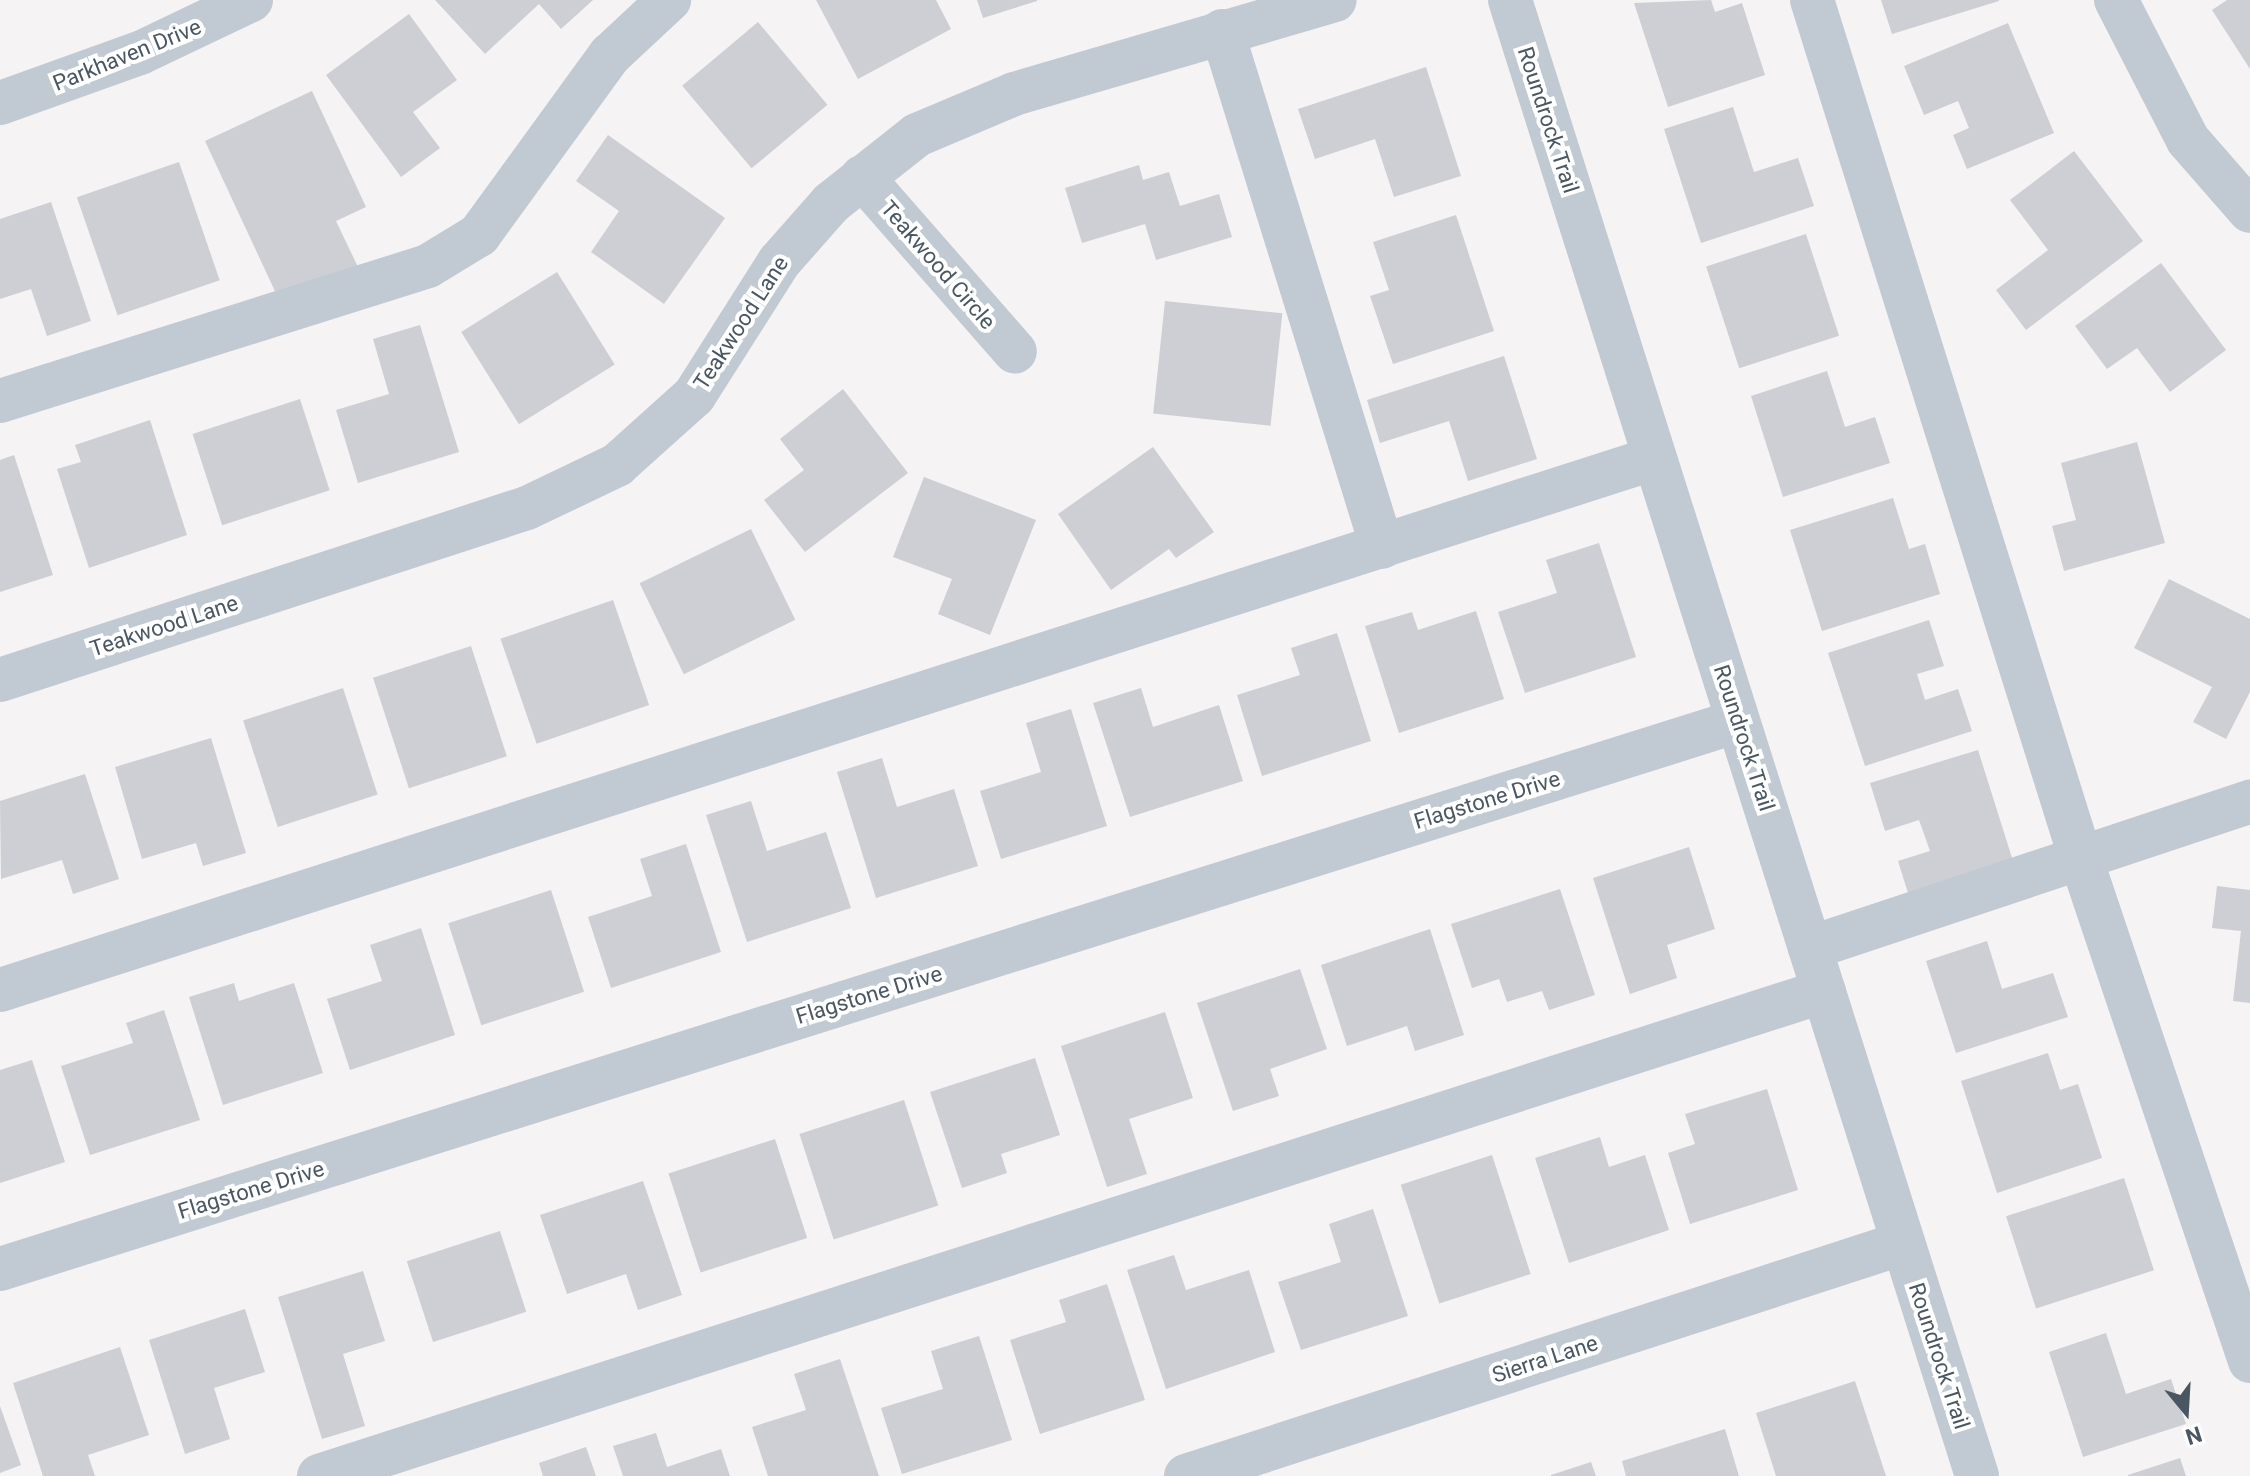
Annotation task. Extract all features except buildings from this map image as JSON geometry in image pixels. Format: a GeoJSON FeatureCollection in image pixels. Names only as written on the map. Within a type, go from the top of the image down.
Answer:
{"type":"FeatureCollection","features":[{"type":"Feature","properties":{"kind":"street","name":"Parkhaven Drive"},"geometry":{"type":"LineString","coordinates":[[0,103],[140,53],[251,0]]}},
{"type":"Feature","properties":{"kind":"street"},"geometry":{"type":"LineString","coordinates":[[0,401],[428,266],[479,235],[610,55],[669,0]]}},
{"type":"Feature","properties":{"kind":"street","name":"Teakwood Lane"},"geometry":{"type":"LineString","coordinates":[[0,680],[527,508],[617,465],[694,396],[779,262],[862,177],[917,135],[1014,94],[1335,0]]}},
{"type":"Feature","properties":{"kind":"street","name":"Roundrock Trail"},"geometry":{"type":"LineString","coordinates":[[1510,0],[1977,1476]]}},
{"type":"Feature","properties":{"kind":"street"},"geometry":{"type":"LineString","coordinates":[[1812,0],[2079,853],[2250,1361]]}},
{"type":"Feature","properties":{"kind":"street"},"geometry":{"type":"LineString","coordinates":[[2116,0],[2188,140],[2250,211]]}},
{"type":"Feature","properties":{"kind":"street"},"geometry":{"type":"LineString","coordinates":[[1222,31],[1382,547]]}},
{"type":"Feature","properties":{"kind":"street","name":"Teakwood Circle"},"geometry":{"type":"LineString","coordinates":[[862,177],[1015,352]]}},
{"type":"Feature","properties":{"kind":"street"},"geometry":{"type":"LineString","coordinates":[[0,990],[1655,458]]}},
{"type":"Feature","properties":{"kind":"street","name":"Flagstone Drive"},"geometry":{"type":"LineString","coordinates":[[0,1269],[1738,721]]}},
{"type":"Feature","properties":{"kind":"street"},"geometry":{"type":"LineString","coordinates":[[1810,948],[2079,853],[2250,802]]}},
{"type":"Feature","properties":{"kind":"street"},"geometry":{"type":"LineString","coordinates":[[319,1476],[1824,991]]}},
{"type":"Feature","properties":{"kind":"street","name":"Sierra Lane"},"geometry":{"type":"LineString","coordinates":[[1186,1476],[1903,1243]]}}]}
